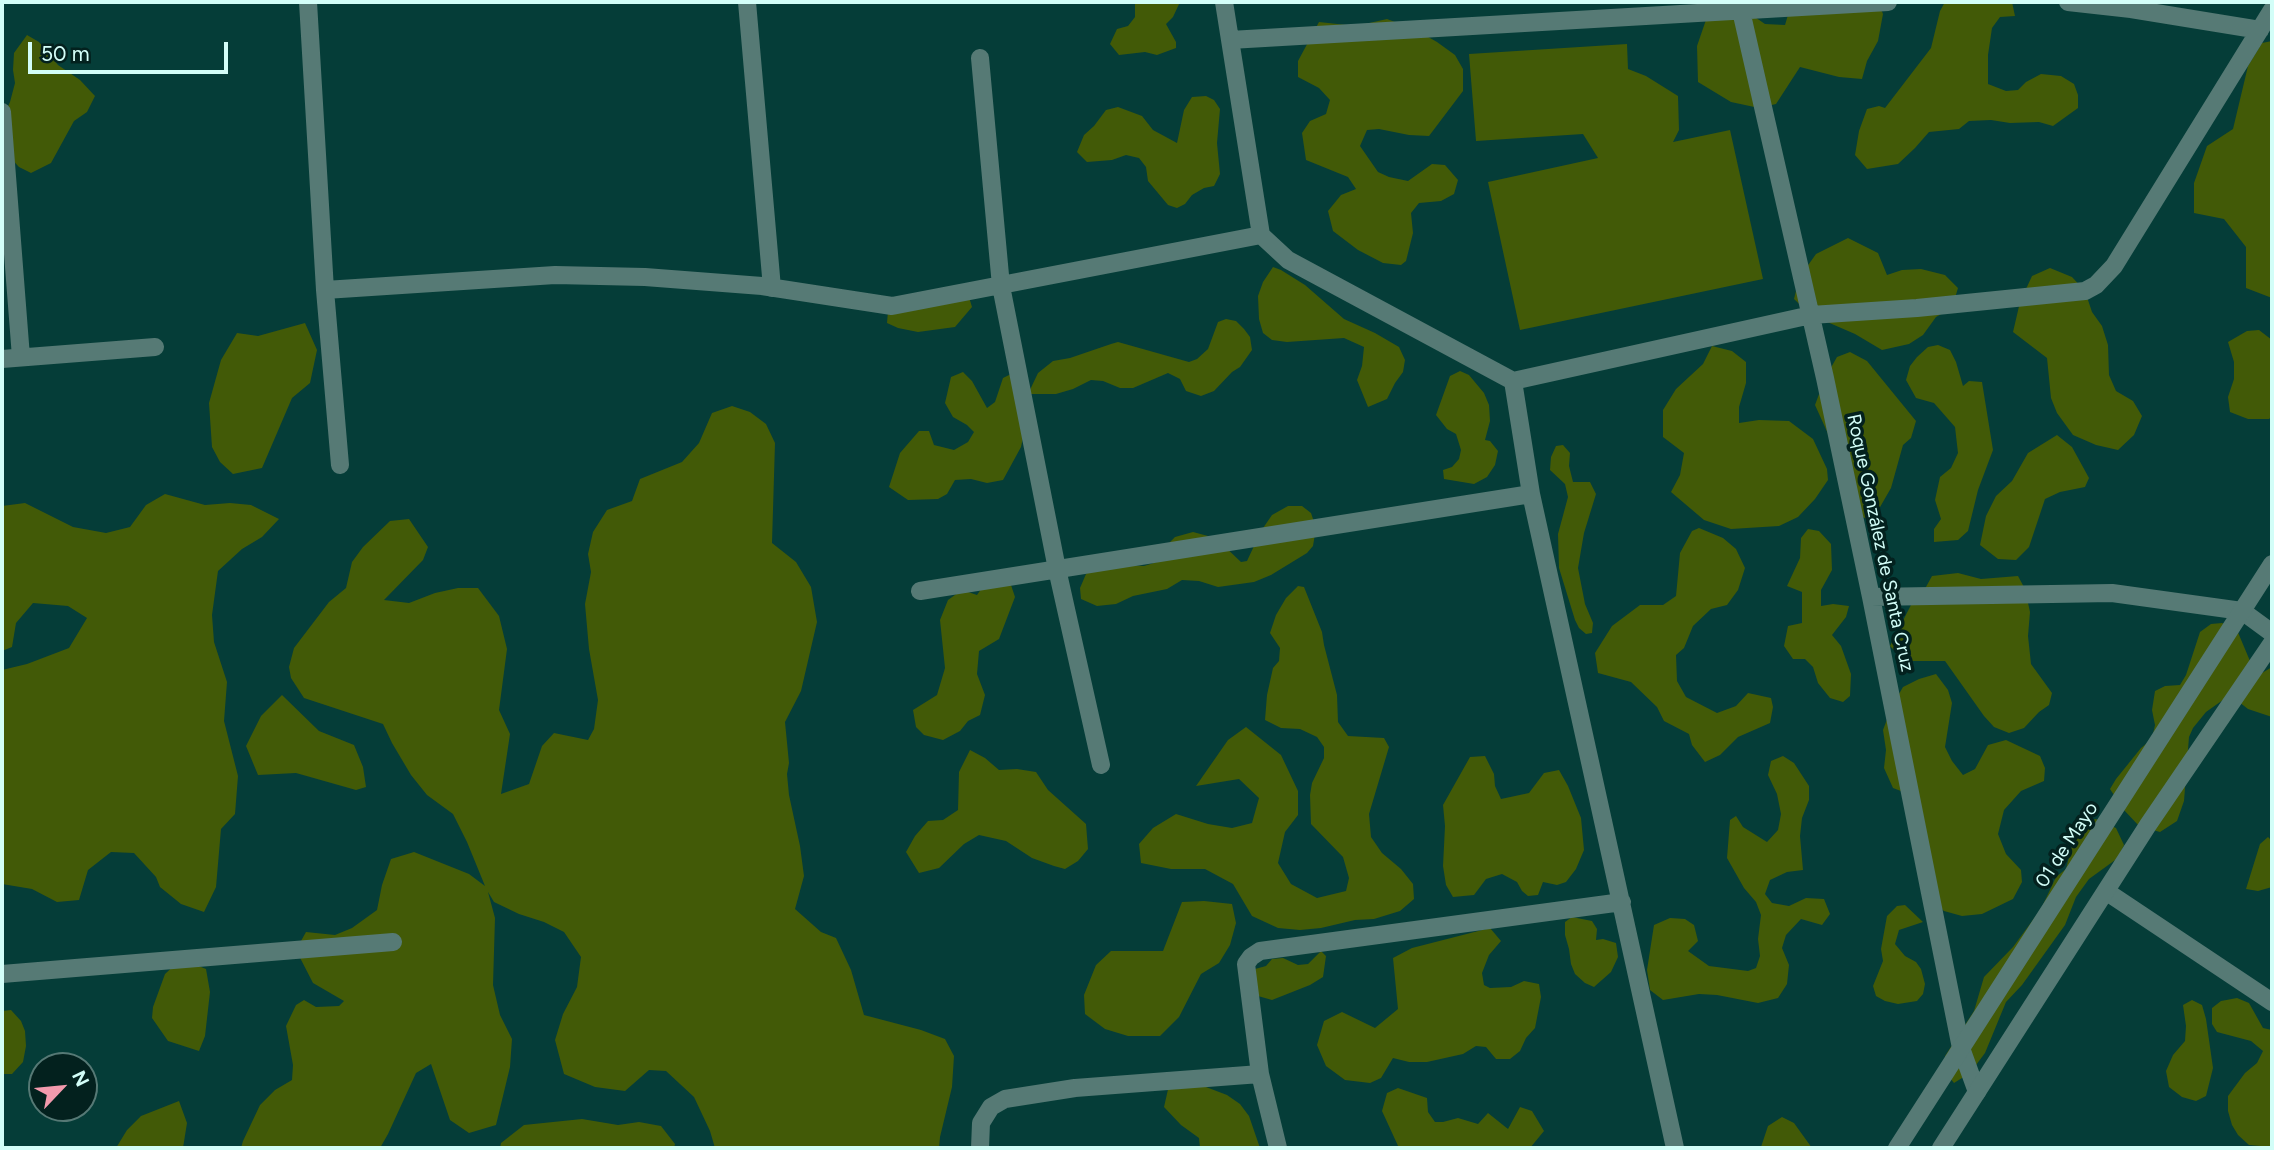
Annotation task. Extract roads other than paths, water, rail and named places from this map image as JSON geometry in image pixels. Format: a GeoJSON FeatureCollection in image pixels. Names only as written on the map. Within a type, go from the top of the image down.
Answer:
{"type":"FeatureCollection","features":[{"type":"Feature","properties":{"kind":"street"},"geometry":{"type":"LineString","coordinates":[[308,2],[325,290],[340,464]]}},
{"type":"Feature","properties":{"kind":"street"},"geometry":{"type":"LineString","coordinates":[[747,2],[772,288]]}},
{"type":"Feature","properties":{"kind":"street"},"geometry":{"type":"LineString","coordinates":[[1224,2],[1261,235],[1289,260],[1513,381],[1811,315],[1917,308],[2085,291],[2096,285],[2114,266],[2272,10]]}},
{"type":"Feature","properties":{"kind":"street"},"geometry":{"type":"LineString","coordinates":[[1230,40],[1739,7],[1888,2]]}},
{"type":"Feature","properties":{"kind":"street"},"geometry":{"type":"LineString","coordinates":[[2068,2],[2143,10],[2260,30]]}},
{"type":"Feature","properties":{"kind":"street","name":"Roque González de Santa Cruz"},"geometry":{"type":"LineString","coordinates":[[1739,7],[1811,315],[1871,597],[1961,1048],[1977,1092]]}},
{"type":"Feature","properties":{"kind":"street"},"geometry":{"type":"LineString","coordinates":[[980,58],[1001,286],[1057,569],[1101,765]]}},
{"type":"Feature","properties":{"kind":"street"},"geometry":{"type":"LineString","coordinates":[[2,112],[21,357]]}},
{"type":"Feature","properties":{"kind":"street"},"geometry":{"type":"LineString","coordinates":[[325,290],[555,275],[645,277],[772,288],[892,306],[1261,235]]}},
{"type":"Feature","properties":{"kind":"street"},"geometry":{"type":"LineString","coordinates":[[2,359],[155,346]]}},
{"type":"Feature","properties":{"kind":"street"},"geometry":{"type":"LineString","coordinates":[[1513,381],[1531,494],[1675,1148]]}},
{"type":"Feature","properties":{"kind":"street"},"geometry":{"type":"LineString","coordinates":[[920,591],[1531,494]]}},
{"type":"Feature","properties":{"kind":"street","name":"01 de Mayo"},"geometry":{"type":"LineString","coordinates":[[1897,1148],[2272,564]]}},
{"type":"Feature","properties":{"kind":"street"},"geometry":{"type":"LineString","coordinates":[[1871,597],[2112,593],[2242,611],[2272,634]]}},
{"type":"Feature","properties":{"kind":"street"},"geometry":{"type":"LineString","coordinates":[[1941,1148],[2148,825],[2272,643]]}},
{"type":"Feature","properties":{"kind":"street"},"geometry":{"type":"LineString","coordinates":[[2106,892],[2272,1002]]}},
{"type":"Feature","properties":{"kind":"street"},"geometry":{"type":"LineString","coordinates":[[1278,1148],[1260,1073],[1246,964],[1251,957],[1260,951],[1622,902]]}},
{"type":"Feature","properties":{"kind":"street"},"geometry":{"type":"LineString","coordinates":[[2,974],[393,942]]}},
{"type":"Feature","properties":{"kind":"street"},"geometry":{"type":"LineString","coordinates":[[980,1148],[981,1123],[991,1107],[1005,1099],[1075,1088],[1260,1073]]}}]}
